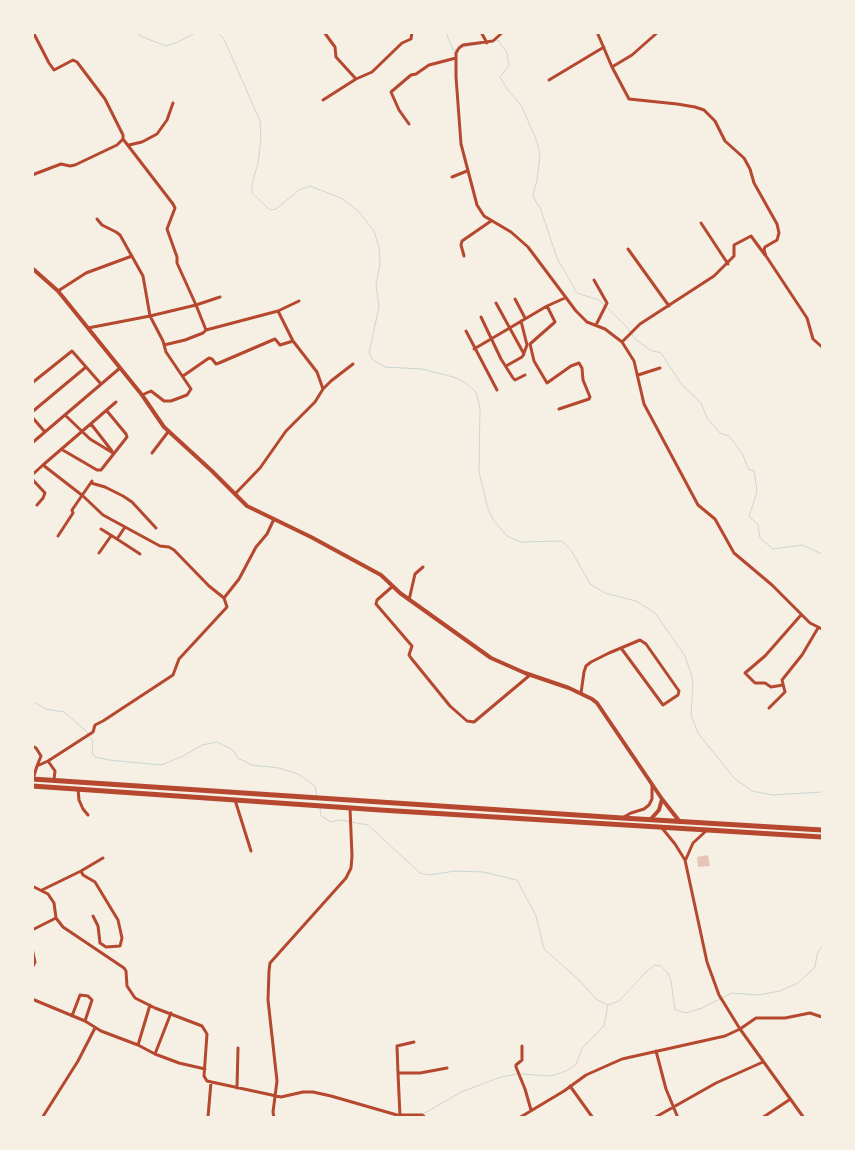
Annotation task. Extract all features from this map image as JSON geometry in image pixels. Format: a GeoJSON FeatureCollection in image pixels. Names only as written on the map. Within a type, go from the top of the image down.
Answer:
{"type":"FeatureCollection","features":[{"type":"Feature","properties":{"kind":"main road"},"geometry":{"type":"LineString","coordinates":[[33,779],[822,830]]}},
{"type":"Feature","properties":{"kind":"main road"},"geometry":{"type":"LineString","coordinates":[[32,786],[821,837]]}},
{"type":"Feature","properties":{"kind":"main road"},"geometry":{"type":"LineString","coordinates":[[590,816],[590,823]]}},
{"type":"Feature","properties":{"kind":"street"},"geometry":{"type":"LineString","coordinates":[[34,32],[54,70],[73,60],[77,62],[105,99],[123,135],[123,139],[173,204],[174,208],[167,229],[177,257],[177,263],[206,330]]}},
{"type":"Feature","properties":{"kind":"street"},"geometry":{"type":"LineString","coordinates":[[324,32],[335,47],[336,57],[356,79]]}},
{"type":"Feature","properties":{"kind":"street"},"geometry":{"type":"LineString","coordinates":[[324,100],[356,79],[372,72],[402,43],[411,39],[412,32]]}},
{"type":"Feature","properties":{"kind":"street"},"geometry":{"type":"LineString","coordinates":[[481,32],[487,43]]}},
{"type":"Feature","properties":{"kind":"street"},"geometry":{"type":"LineString","coordinates":[[503,32],[497,39],[487,43],[463,45],[457,50],[461,144],[478,205],[484,216],[511,232],[528,247],[587,322],[605,329],[622,342],[634,361],[644,404],[698,505],[715,520],[734,553],[772,585],[801,615],[821,628],[782,680],[785,692],[769,708]]}},
{"type":"Feature","properties":{"kind":"street"},"geometry":{"type":"LineString","coordinates":[[597,32],[625,94],[630,100],[662,101],[704,110],[712,117],[725,141],[747,162],[754,183],[776,224],[779,238],[766,247],[764,250],[766,256],[807,318],[813,339],[822,347]]}},
{"type":"Feature","properties":{"kind":"street"},"geometry":{"type":"LineString","coordinates":[[612,67],[632,55],[658,32]]}},
{"type":"Feature","properties":{"kind":"street"},"geometry":{"type":"LineString","coordinates":[[549,80],[604,47]]}},
{"type":"Feature","properties":{"kind":"street"},"geometry":{"type":"LineString","coordinates":[[409,124],[395,104],[391,92],[411,74],[416,74],[431,64],[456,58]]}},
{"type":"Feature","properties":{"kind":"street"},"geometry":{"type":"LineString","coordinates":[[129,145],[142,142],[157,134],[163,128],[172,104]]}},
{"type":"Feature","properties":{"kind":"street"},"geometry":{"type":"LineString","coordinates":[[32,175],[61,164],[75,165],[117,145],[123,139]]}},
{"type":"Feature","properties":{"kind":"street"},"geometry":{"type":"LineString","coordinates":[[452,177],[467,171]]}},
{"type":"Feature","properties":{"kind":"street"},"geometry":{"type":"LineString","coordinates":[[97,219],[102,225],[120,235],[132,256],[143,276],[150,316],[169,358],[191,389],[187,395],[178,399],[164,401],[151,391],[142,395]]}},
{"type":"Feature","properties":{"kind":"street"},"geometry":{"type":"LineString","coordinates":[[464,256],[461,245],[462,241],[491,221]]}},
{"type":"Feature","properties":{"kind":"street"},"geometry":{"type":"LineString","coordinates":[[701,223],[728,264]]}},
{"type":"Feature","properties":{"kind":"street"},"geometry":{"type":"LineString","coordinates":[[622,342],[640,324],[704,284],[728,264],[734,256],[734,245],[750,236],[766,256]]}},
{"type":"Feature","properties":{"kind":"street"},"geometry":{"type":"LineString","coordinates":[[628,249],[669,306]]}},
{"type":"Feature","properties":{"kind":"street"},"geometry":{"type":"LineString","coordinates":[[58,291],[96,268],[132,256]]}},
{"type":"Feature","properties":{"kind":"street"},"geometry":{"type":"LineString","coordinates":[[32,268],[58,291],[142,395],[168,432],[207,466],[247,506],[360,562],[381,575],[409,600],[491,658],[530,675],[581,693],[597,703],[662,799],[680,822]]}},
{"type":"Feature","properties":{"kind":"street"},"geometry":{"type":"LineString","coordinates":[[594,280],[607,303],[596,325]]}},
{"type":"Feature","properties":{"kind":"street"},"geometry":{"type":"LineString","coordinates":[[88,328],[150,316],[220,297]]}},
{"type":"Feature","properties":{"kind":"street"},"geometry":{"type":"LineString","coordinates":[[474,349],[547,306],[566,297]]}},
{"type":"Feature","properties":{"kind":"street"},"geometry":{"type":"LineString","coordinates":[[515,299],[526,318]]}},
{"type":"Feature","properties":{"kind":"street"},"geometry":{"type":"LineString","coordinates":[[164,345],[185,340],[206,330],[278,311],[299,301]]}},
{"type":"Feature","properties":{"kind":"street"},"geometry":{"type":"LineString","coordinates":[[496,303],[524,354]]}},
{"type":"Feature","properties":{"kind":"street"},"geometry":{"type":"LineString","coordinates":[[547,306],[555,322],[530,344],[534,361],[547,383],[571,366],[579,363],[590,397],[589,399],[559,409]]}},
{"type":"Feature","properties":{"kind":"street"},"geometry":{"type":"LineString","coordinates":[[278,311],[293,341],[318,372],[323,389]]}},
{"type":"Feature","properties":{"kind":"street"},"geometry":{"type":"LineString","coordinates":[[481,317],[491,339],[515,380],[525,375]]}},
{"type":"Feature","properties":{"kind":"street"},"geometry":{"type":"LineString","coordinates":[[506,366],[522,357],[527,345],[521,321]]}},
{"type":"Feature","properties":{"kind":"street"},"geometry":{"type":"LineString","coordinates":[[466,331],[497,390]]}},
{"type":"Feature","properties":{"kind":"street"},"geometry":{"type":"LineString","coordinates":[[183,376],[209,358],[216,364],[275,338],[280,345],[293,341]]}},
{"type":"Feature","properties":{"kind":"street"},"geometry":{"type":"LineString","coordinates":[[32,383],[71,351],[101,384]]}},
{"type":"Feature","properties":{"kind":"street"},"geometry":{"type":"LineString","coordinates":[[235,494],[260,468],[286,431],[315,402],[323,389],[354,364]]}},
{"type":"Feature","properties":{"kind":"street"},"geometry":{"type":"LineString","coordinates":[[32,412],[86,367]]}},
{"type":"Feature","properties":{"kind":"street"},"geometry":{"type":"LineString","coordinates":[[32,443],[120,368]]}},
{"type":"Feature","properties":{"kind":"street"},"geometry":{"type":"LineString","coordinates":[[638,375],[660,368]]}},
{"type":"Feature","properties":{"kind":"street"},"geometry":{"type":"LineString","coordinates":[[32,474],[116,402]]}},
{"type":"Feature","properties":{"kind":"street"},"geometry":{"type":"LineString","coordinates":[[61,449],[99,471],[126,440],[127,436],[107,410]]}},
{"type":"Feature","properties":{"kind":"street"},"geometry":{"type":"LineString","coordinates":[[65,415],[98,445],[114,453]]}},
{"type":"Feature","properties":{"kind":"street"},"geometry":{"type":"LineString","coordinates":[[32,417],[45,432]]}},
{"type":"Feature","properties":{"kind":"street"},"geometry":{"type":"LineString","coordinates":[[91,424],[114,453]]}},
{"type":"Feature","properties":{"kind":"street"},"geometry":{"type":"LineString","coordinates":[[152,453],[168,432]]}},
{"type":"Feature","properties":{"kind":"street"},"geometry":{"type":"LineString","coordinates":[[37,766],[94,731],[95,724],[103,721],[172,675],[179,659],[227,607],[224,598],[209,586],[174,550],[169,547],[160,546],[103,515],[82,495],[43,465]]}},
{"type":"Feature","properties":{"kind":"street"},"geometry":{"type":"LineString","coordinates":[[32,479],[45,493],[37,505]]}},
{"type":"Feature","properties":{"kind":"street"},"geometry":{"type":"LineString","coordinates":[[58,536],[74,513],[72,510],[91,482],[132,502],[156,528]]}},
{"type":"Feature","properties":{"kind":"street"},"geometry":{"type":"LineString","coordinates":[[224,598],[256,547],[268,534],[274,519]]}},
{"type":"Feature","properties":{"kind":"street"},"geometry":{"type":"LineString","coordinates":[[117,539],[124,528]]}},
{"type":"Feature","properties":{"kind":"street"},"geometry":{"type":"LineString","coordinates":[[101,529],[140,554]]}},
{"type":"Feature","properties":{"kind":"street"},"geometry":{"type":"LineString","coordinates":[[99,553],[111,536]]}},
{"type":"Feature","properties":{"kind":"street"},"geometry":{"type":"LineString","coordinates":[[409,600],[416,574],[423,567]]}},
{"type":"Feature","properties":{"kind":"street"},"geometry":{"type":"LineString","coordinates":[[393,586],[377,600],[376,604],[412,646],[411,658],[450,706],[466,721],[474,722],[530,675]]}},
{"type":"Feature","properties":{"kind":"street"},"geometry":{"type":"LineString","coordinates":[[783,685],[771,687],[765,683],[755,683],[745,673],[765,656],[801,615]]}},
{"type":"Feature","properties":{"kind":"street"},"geometry":{"type":"LineString","coordinates":[[581,693],[586,666],[591,662],[621,648],[640,640],[643,641],[679,691],[678,695],[663,705],[621,648]]}},
{"type":"Feature","properties":{"kind":"street"},"geometry":{"type":"LineString","coordinates":[[32,746],[36,748],[40,756],[33,779]]}},
{"type":"Feature","properties":{"kind":"street"},"geometry":{"type":"LineString","coordinates":[[48,761],[55,769],[54,780]]}},
{"type":"Feature","properties":{"kind":"street"},"geometry":{"type":"LineString","coordinates":[[622,818],[649,805],[652,799],[652,782]]}},
{"type":"Feature","properties":{"kind":"street"},"geometry":{"type":"LineString","coordinates":[[78,789],[79,800],[88,815]]}},
{"type":"Feature","properties":{"kind":"street"},"geometry":{"type":"LineString","coordinates":[[650,820],[659,810],[662,799]]}},
{"type":"Feature","properties":{"kind":"street"},"geometry":{"type":"LineString","coordinates":[[235,800],[251,851]]}},
{"type":"Feature","properties":{"kind":"street"},"geometry":{"type":"LineString","coordinates":[[274,1118],[277,1081],[268,1000],[268,971],[270,963],[296,936],[351,868],[350,808]]}},
{"type":"Feature","properties":{"kind":"street"},"geometry":{"type":"LineString","coordinates":[[662,828],[676,844],[686,860],[707,962],[719,995],[789,1100],[804,1118]]}},
{"type":"Feature","properties":{"kind":"street"},"geometry":{"type":"LineString","coordinates":[[686,860],[693,843],[707,830]]}},
{"type":"Feature","properties":{"kind":"street"},"geometry":{"type":"LineString","coordinates":[[42,890],[103,858]]}},
{"type":"Feature","properties":{"kind":"street"},"geometry":{"type":"LineString","coordinates":[[81,871],[83,875],[95,882],[118,920],[122,938],[120,946],[106,947],[100,943],[98,926],[93,916]]}},
{"type":"Feature","properties":{"kind":"street"},"geometry":{"type":"LineString","coordinates":[[32,886],[48,894],[54,903],[56,918],[69,932],[122,966],[126,971],[128,986],[132,995],[150,1005],[202,1026],[206,1031],[208,1040],[206,1079],[211,1082],[281,1097],[303,1092],[313,1092],[400,1116],[422,1115],[426,1118]]}},
{"type":"Feature","properties":{"kind":"street"},"geometry":{"type":"LineString","coordinates":[[32,930],[56,918]]}},
{"type":"Feature","properties":{"kind":"street"},"geometry":{"type":"LineString","coordinates":[[32,948],[35,962],[32,968]]}},
{"type":"Feature","properties":{"kind":"street"},"geometry":{"type":"LineString","coordinates":[[72,1016],[80,996],[88,996],[92,1001],[85,1021]]}},
{"type":"Feature","properties":{"kind":"street"},"geometry":{"type":"LineString","coordinates":[[32,998],[155,1054],[179,1063],[206,1069]]}},
{"type":"Feature","properties":{"kind":"street"},"geometry":{"type":"LineString","coordinates":[[138,1045],[150,1005]]}},
{"type":"Feature","properties":{"kind":"street"},"geometry":{"type":"LineString","coordinates":[[155,1054],[171,1013]]}},
{"type":"Feature","properties":{"kind":"street"},"geometry":{"type":"LineString","coordinates":[[519,1118],[592,1072],[610,1064],[656,1050],[725,1036],[758,1018],[785,1018],[810,1013],[822,1017]]}},
{"type":"Feature","properties":{"kind":"street"},"geometry":{"type":"LineString","coordinates":[[42,1118],[78,1061],[95,1028]]}},
{"type":"Feature","properties":{"kind":"street"},"geometry":{"type":"LineString","coordinates":[[400,1116],[397,1046],[414,1042]]}},
{"type":"Feature","properties":{"kind":"street"},"geometry":{"type":"LineString","coordinates":[[522,1046],[522,1060],[516,1067],[531,1110]]}},
{"type":"Feature","properties":{"kind":"street"},"geometry":{"type":"LineString","coordinates":[[238,1048],[238,1088]]}},
{"type":"Feature","properties":{"kind":"street"},"geometry":{"type":"LineString","coordinates":[[656,1050],[673,1108],[678,1118]]}},
{"type":"Feature","properties":{"kind":"street"},"geometry":{"type":"LineString","coordinates":[[654,1118],[716,1083],[763,1062]]}},
{"type":"Feature","properties":{"kind":"street"},"geometry":{"type":"LineString","coordinates":[[398,1073],[420,1073],[447,1068]]}},
{"type":"Feature","properties":{"kind":"street"},"geometry":{"type":"LineString","coordinates":[[208,1117],[211,1082]]}},
{"type":"Feature","properties":{"kind":"street"},"geometry":{"type":"LineString","coordinates":[[570,1086],[593,1118]]}},
{"type":"Feature","properties":{"kind":"street"},"geometry":{"type":"LineString","coordinates":[[762,1118],[789,1100]]}},
{"type":"Feature","properties":{"kind":"building"},"geometry":{"type":"Polygon","coordinates":[[[708,855],[710,866],[698,867],[697,857],[708,855]]]}},
{"type":"Feature","properties":{"kind":"waterway"},"geometry":{"type":"LineString","coordinates":[[136,32],[140,36],[166,46],[197,32]]}},
{"type":"Feature","properties":{"kind":"waterway"},"geometry":{"type":"LineString","coordinates":[[217,32],[224,39],[260,121],[261,138],[252,193],[270,210],[276,209],[299,190],[310,186],[343,199],[360,213],[374,231],[379,247],[380,264],[376,285],[379,307],[369,353],[373,360],[385,367],[422,369],[457,378],[476,392],[480,408],[479,472],[488,509],[494,521],[507,536],[521,542],[562,541],[571,550],[590,584],[605,593],[636,601],[655,613],[685,656],[693,680],[691,715],[698,733],[734,778],[752,791],[773,795],[822,792]]}},
{"type":"Feature","properties":{"kind":"waterway"},"geometry":{"type":"LineString","coordinates":[[446,32],[453,50],[456,49]]}},
{"type":"Feature","properties":{"kind":"waterway"},"geometry":{"type":"LineString","coordinates":[[494,41],[498,40],[507,53],[509,65],[500,77],[507,89],[521,105],[536,139],[540,154],[533,195],[540,207],[557,258],[577,293],[599,300],[627,327],[635,339],[650,350],[661,353],[682,385],[701,403],[707,418],[720,433],[729,436],[742,453],[749,470],[754,470],[757,492],[749,516],[758,525],[760,538],[773,549],[802,545],[822,554]]}},
{"type":"Feature","properties":{"kind":"waterway"},"geometry":{"type":"LineString","coordinates":[[463,47],[481,44]]}},
{"type":"Feature","properties":{"kind":"waterway"},"geometry":{"type":"LineString","coordinates":[[32,701],[46,709],[64,712],[86,731],[93,741],[92,753],[95,757],[161,765],[183,756],[202,745],[217,742],[233,750],[238,758],[252,765],[279,768],[298,774],[315,786],[317,797]]}},
{"type":"Feature","properties":{"kind":"waterway"},"geometry":{"type":"LineString","coordinates":[[320,808],[321,816],[331,822],[340,820],[368,825],[420,873],[429,875],[455,871],[483,872],[517,880],[536,916],[544,949],[579,980],[597,1000],[608,1005],[619,1001],[655,965],[661,966],[668,973],[675,1010],[686,1013],[702,1008],[732,993],[759,995],[780,991],[798,983],[815,967],[817,954],[822,946]]}},
{"type":"Feature","properties":{"kind":"waterway"},"geometry":{"type":"LineString","coordinates":[[521,1074],[549,1076],[568,1070],[576,1064],[583,1047],[604,1026],[608,1005]]}},
{"type":"Feature","properties":{"kind":"waterway"},"geometry":{"type":"LineString","coordinates":[[423,1114],[461,1092],[501,1077],[517,1074]]}}]}
